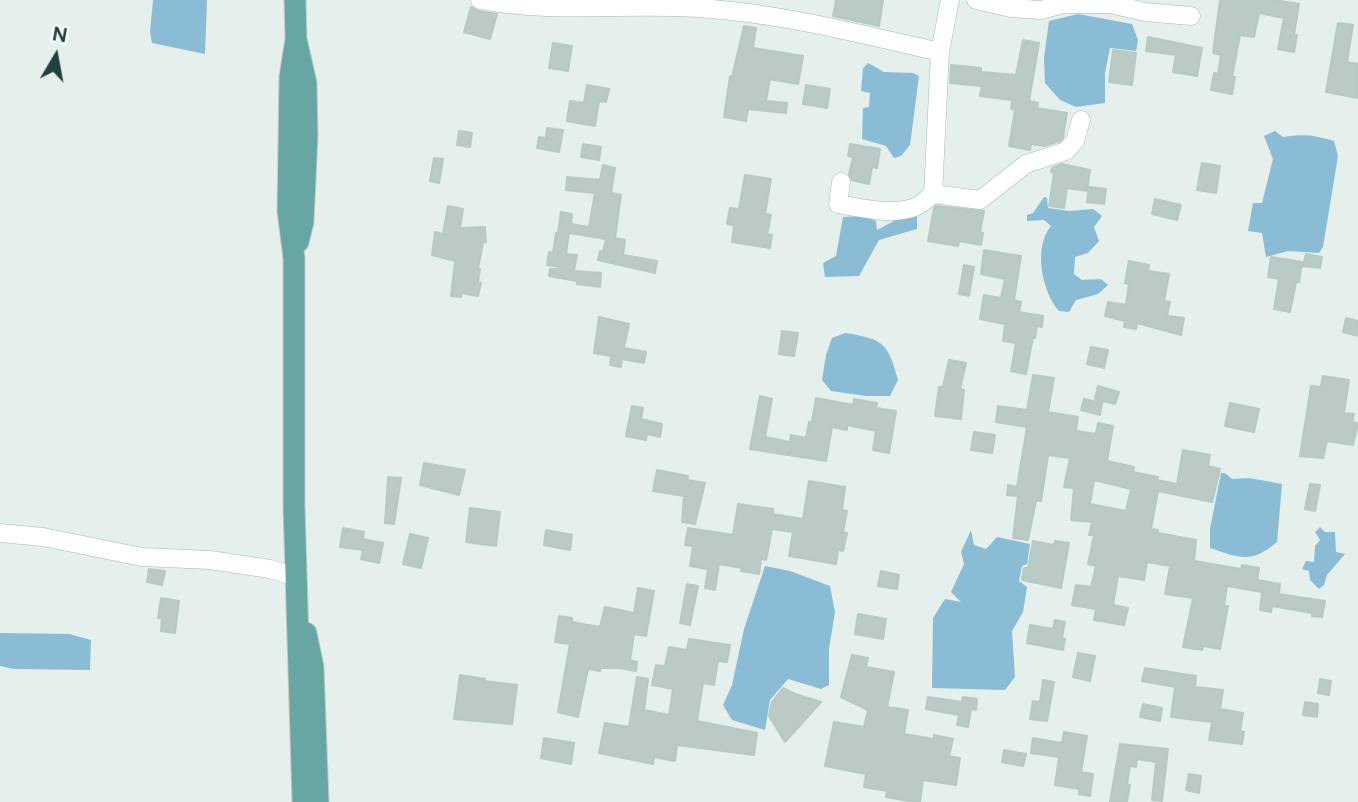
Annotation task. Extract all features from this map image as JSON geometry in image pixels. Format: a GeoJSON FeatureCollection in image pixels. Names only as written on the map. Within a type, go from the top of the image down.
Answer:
{"type":"FeatureCollection","features":[{"type":"Feature","properties":{"kind":"main road"},"geometry":{"type":"LineString","coordinates":[[295,0],[296,39],[290,77],[288,211],[294,258],[293,507],[303,802]]}},
{"type":"Feature","properties":{"kind":"main road"},"geometry":{"type":"LineString","coordinates":[[298,608],[313,667],[318,802]]}},
{"type":"Feature","properties":{"kind":"street"},"geometry":{"type":"LineString","coordinates":[[480,0],[512,6],[697,8],[759,15],[940,52]]}},
{"type":"Feature","properties":{"kind":"street"},"geometry":{"type":"LineString","coordinates":[[933,194],[940,52],[950,0]]}},
{"type":"Feature","properties":{"kind":"street"},"geometry":{"type":"LineString","coordinates":[[976,0],[1011,8],[1041,10],[1063,5],[1110,5],[1191,16]]}},
{"type":"Feature","properties":{"kind":"street"},"geometry":{"type":"LineString","coordinates":[[841,182],[838,204],[856,207],[901,211],[918,206],[933,194],[980,200],[1026,164],[1066,151],[1075,141],[1081,120]]}},
{"type":"Feature","properties":{"kind":"street"},"geometry":{"type":"LineString","coordinates":[[0,533],[43,537],[142,556],[222,562],[270,569],[297,577]]}},
{"type":"Feature","properties":{"kind":"water"},"geometry":{"type":"Polygon","coordinates":[[[153,0],[207,0],[205,54],[152,43],[150,32],[153,0]]]}},
{"type":"Feature","properties":{"kind":"water"},"geometry":{"type":"Polygon","coordinates":[[[1078,14],[1132,24],[1138,40],[1136,51],[1110,48],[1105,73],[1105,103],[1076,107],[1060,100],[1045,83],[1044,58],[1049,21],[1078,14]]]}},
{"type":"Feature","properties":{"kind":"water"},"geometry":{"type":"Polygon","coordinates":[[[868,63],[884,72],[913,73],[919,76],[910,145],[901,156],[894,158],[886,146],[862,139],[863,108],[869,107],[870,93],[861,91],[863,68],[868,63]]]}},
{"type":"Feature","properties":{"kind":"water"},"geometry":{"type":"Polygon","coordinates":[[[1275,131],[1283,137],[1308,136],[1334,141],[1338,156],[1323,247],[1319,253],[1288,251],[1266,257],[1262,233],[1248,231],[1253,203],[1262,203],[1273,159],[1264,136],[1275,131]]]}},
{"type":"Feature","properties":{"kind":"water"},"geometry":{"type":"Polygon","coordinates":[[[1044,197],[1047,198],[1048,208],[1069,211],[1093,209],[1102,216],[1094,227],[1099,241],[1088,253],[1075,257],[1074,274],[1082,280],[1101,279],[1108,285],[1098,294],[1076,300],[1069,312],[1059,311],[1044,281],[1042,245],[1051,226],[1044,220],[1027,221],[1027,215],[1033,213],[1044,197]]]}},
{"type":"Feature","properties":{"kind":"water"},"geometry":{"type":"Polygon","coordinates":[[[907,214],[917,215],[917,229],[879,240],[859,276],[825,277],[823,263],[836,256],[843,217],[864,216],[876,221],[877,230],[907,214]]]}},
{"type":"Feature","properties":{"kind":"water"},"geometry":{"type":"Polygon","coordinates":[[[845,333],[876,341],[887,350],[898,380],[890,396],[831,391],[822,380],[832,338],[845,333]]]}},
{"type":"Feature","properties":{"kind":"water"},"geometry":{"type":"Polygon","coordinates":[[[1221,473],[1232,479],[1249,478],[1282,484],[1277,542],[1260,554],[1245,557],[1210,548],[1210,529],[1221,473]]]}},
{"type":"Feature","properties":{"kind":"water"},"geometry":{"type":"Polygon","coordinates":[[[1320,527],[1325,532],[1335,532],[1336,552],[1345,554],[1319,589],[1310,580],[1309,571],[1302,569],[1306,561],[1314,562],[1315,546],[1320,540],[1315,532],[1320,527]]]}},
{"type":"Feature","properties":{"kind":"water"},"geometry":{"type":"Polygon","coordinates":[[[971,530],[974,545],[986,549],[997,537],[1030,544],[1027,564],[1022,566],[1019,581],[1027,587],[1023,612],[1012,631],[1015,677],[1005,690],[932,688],[933,618],[945,599],[961,602],[951,592],[964,564],[961,552],[971,530]]]}},
{"type":"Feature","properties":{"kind":"water"},"geometry":{"type":"Polygon","coordinates":[[[765,566],[790,571],[830,586],[835,612],[829,649],[829,685],[821,689],[788,679],[770,700],[765,730],[732,720],[723,705],[732,685],[744,629],[765,566]]]}},
{"type":"Feature","properties":{"kind":"water"},"geometry":{"type":"Polygon","coordinates":[[[0,633],[69,634],[91,640],[90,670],[14,669],[0,666],[0,633]]]}},
{"type":"Feature","properties":{"kind":"building"},"geometry":{"type":"Polygon","coordinates":[[[836,0],[883,0],[879,26],[833,16],[836,0]]]}},
{"type":"Feature","properties":{"kind":"building"},"geometry":{"type":"Polygon","coordinates":[[[1220,0],[1275,0],[1299,4],[1294,52],[1278,49],[1284,18],[1259,13],[1254,37],[1240,35],[1232,77],[1235,77],[1232,94],[1211,90],[1214,73],[1218,74],[1221,55],[1213,53],[1220,0]]]}},
{"type":"Feature","properties":{"kind":"building"},"geometry":{"type":"Polygon","coordinates":[[[471,7],[497,14],[490,39],[464,32],[471,7]]]}},
{"type":"Feature","properties":{"kind":"building"},"geometry":{"type":"Polygon","coordinates":[[[1338,23],[1353,25],[1347,62],[1358,64],[1358,98],[1326,92],[1338,23]]]}},
{"type":"Feature","properties":{"kind":"building"},"geometry":{"type":"Polygon","coordinates":[[[744,26],[756,28],[753,48],[803,56],[798,84],[770,79],[766,101],[787,103],[786,113],[748,109],[746,121],[724,117],[730,76],[732,77],[744,26]]]}},
{"type":"Feature","properties":{"kind":"building"},"geometry":{"type":"Polygon","coordinates":[[[1148,37],[1202,48],[1197,76],[1173,72],[1176,55],[1146,51],[1148,37]]]}},
{"type":"Feature","properties":{"kind":"building"},"geometry":{"type":"Polygon","coordinates":[[[1023,40],[1039,43],[1029,101],[1038,103],[1037,108],[1067,113],[1063,138],[1060,141],[1044,146],[1031,144],[1030,150],[1009,146],[1015,110],[1011,109],[1012,100],[980,96],[982,86],[950,83],[951,65],[981,68],[981,72],[1016,75],[1023,40]]]}},
{"type":"Feature","properties":{"kind":"building"},"geometry":{"type":"Polygon","coordinates":[[[553,43],[572,46],[568,71],[549,68],[553,43]]]}},
{"type":"Feature","properties":{"kind":"building"},"geometry":{"type":"Polygon","coordinates":[[[1113,50],[1136,53],[1132,85],[1109,82],[1113,50]]]}},
{"type":"Feature","properties":{"kind":"building"},"geometry":{"type":"Polygon","coordinates":[[[587,85],[609,89],[606,102],[599,101],[595,126],[567,121],[570,101],[584,103],[587,85]]]}},
{"type":"Feature","properties":{"kind":"building"},"geometry":{"type":"Polygon","coordinates":[[[806,85],[830,89],[827,108],[803,104],[806,85]]]}},
{"type":"Feature","properties":{"kind":"building"},"geometry":{"type":"Polygon","coordinates":[[[547,128],[563,130],[559,152],[537,148],[539,137],[546,138],[547,128]]]}},
{"type":"Feature","properties":{"kind":"building"},"geometry":{"type":"Polygon","coordinates":[[[459,131],[472,133],[470,147],[457,145],[459,131]]]}},
{"type":"Feature","properties":{"kind":"building"},"geometry":{"type":"Polygon","coordinates":[[[583,144],[601,147],[599,160],[581,157],[583,144]]]}},
{"type":"Feature","properties":{"kind":"building"},"geometry":{"type":"Polygon","coordinates":[[[850,144],[880,149],[877,168],[872,167],[869,184],[852,180],[849,174],[853,157],[848,156],[850,144]]]}},
{"type":"Feature","properties":{"kind":"building"},"geometry":{"type":"Polygon","coordinates":[[[434,158],[443,159],[439,183],[430,181],[434,158]]]}},
{"type":"Feature","properties":{"kind":"building"},"geometry":{"type":"Polygon","coordinates":[[[1202,163],[1220,166],[1216,193],[1197,190],[1202,163]]]}},
{"type":"Feature","properties":{"kind":"building"},"geometry":{"type":"Polygon","coordinates":[[[1062,164],[1090,170],[1087,191],[1067,188],[1064,208],[1049,206],[1054,173],[1051,172],[1052,168],[1062,164]]]}},
{"type":"Feature","properties":{"kind":"building"},"geometry":{"type":"Polygon","coordinates":[[[603,165],[615,168],[611,193],[621,195],[615,238],[625,240],[623,255],[657,261],[655,273],[598,260],[606,239],[569,233],[566,254],[577,255],[574,271],[601,273],[600,287],[549,276],[550,269],[560,269],[547,265],[549,252],[553,253],[561,212],[572,214],[571,224],[589,227],[595,193],[566,190],[567,177],[600,180],[603,165]]]}},
{"type":"Feature","properties":{"kind":"building"},"geometry":{"type":"Polygon","coordinates":[[[745,175],[771,179],[765,214],[771,215],[767,234],[772,235],[770,248],[732,242],[734,225],[727,224],[730,208],[739,209],[745,175]]]}},
{"type":"Feature","properties":{"kind":"building"},"geometry":{"type":"Polygon","coordinates":[[[1089,187],[1106,189],[1104,204],[1087,202],[1089,187]]]}},
{"type":"Feature","properties":{"kind":"building"},"geometry":{"type":"Polygon","coordinates":[[[1155,199],[1181,205],[1177,220],[1152,214],[1155,199]]]}},
{"type":"Feature","properties":{"kind":"building"},"geometry":{"type":"Polygon","coordinates":[[[448,206],[463,209],[460,228],[485,227],[486,242],[483,242],[478,269],[478,282],[481,283],[478,296],[461,293],[461,297],[451,296],[455,261],[432,255],[435,232],[443,234],[448,206]]]}},
{"type":"Feature","properties":{"kind":"building"},"geometry":{"type":"Polygon","coordinates":[[[936,206],[984,211],[980,232],[983,233],[981,245],[959,241],[958,246],[928,241],[936,206]]]}},
{"type":"Feature","properties":{"kind":"building"},"geometry":{"type":"Polygon","coordinates":[[[984,250],[1021,256],[1014,300],[1021,302],[1019,312],[1043,316],[1042,327],[1037,326],[1035,338],[1033,337],[1026,374],[1011,371],[1016,343],[1003,341],[1005,324],[980,319],[984,295],[1001,298],[1005,279],[981,274],[984,250]]]}},
{"type":"Feature","properties":{"kind":"building"},"geometry":{"type":"Polygon","coordinates":[[[1306,254],[1322,257],[1320,268],[1303,266],[1306,254]]]}},
{"type":"Feature","properties":{"kind":"building"},"geometry":{"type":"Polygon","coordinates":[[[1271,257],[1302,262],[1290,312],[1274,309],[1279,279],[1268,277],[1271,257]]]}},
{"type":"Feature","properties":{"kind":"building"},"geometry":{"type":"Polygon","coordinates":[[[1129,261],[1149,265],[1148,271],[1169,274],[1164,301],[1170,302],[1167,316],[1184,318],[1181,335],[1137,323],[1136,329],[1124,327],[1125,321],[1105,316],[1108,302],[1126,305],[1129,284],[1125,283],[1129,261]]]}},
{"type":"Feature","properties":{"kind":"building"},"geometry":{"type":"Polygon","coordinates":[[[964,265],[974,267],[969,296],[959,294],[964,265]]]}},
{"type":"Feature","properties":{"kind":"building"},"geometry":{"type":"Polygon","coordinates":[[[599,317],[629,324],[624,348],[646,352],[644,363],[622,359],[621,367],[610,365],[611,356],[594,353],[599,317]]]}},
{"type":"Feature","properties":{"kind":"building"},"geometry":{"type":"Polygon","coordinates":[[[1346,318],[1358,321],[1358,336],[1343,332],[1346,318]]]}},
{"type":"Feature","properties":{"kind":"building"},"geometry":{"type":"Polygon","coordinates":[[[782,331],[798,333],[794,356],[779,354],[782,331]]]}},
{"type":"Feature","properties":{"kind":"building"},"geometry":{"type":"Polygon","coordinates":[[[1091,347],[1108,350],[1104,368],[1087,364],[1091,347]]]}},
{"type":"Feature","properties":{"kind":"building"},"geometry":{"type":"Polygon","coordinates":[[[949,360],[966,363],[960,389],[964,390],[961,419],[935,416],[939,387],[943,387],[949,360]]]}},
{"type":"Feature","properties":{"kind":"building"},"geometry":{"type":"Polygon","coordinates":[[[1033,375],[1054,378],[1048,412],[1078,417],[1076,431],[1096,434],[1098,423],[1113,426],[1107,461],[1134,467],[1133,472],[1177,484],[1183,450],[1210,455],[1208,466],[1220,469],[1212,502],[1158,491],[1151,529],[1158,530],[1158,533],[1196,540],[1194,561],[1241,569],[1242,565],[1259,568],[1257,580],[1280,584],[1279,594],[1325,601],[1322,617],[1272,606],[1271,612],[1260,610],[1262,592],[1227,586],[1224,606],[1228,606],[1220,649],[1183,647],[1193,598],[1165,594],[1170,566],[1147,562],[1144,580],[1118,576],[1113,605],[1128,608],[1124,625],[1094,620],[1096,609],[1072,605],[1076,585],[1091,587],[1096,566],[1088,564],[1094,535],[1089,535],[1092,522],[1071,520],[1074,488],[1064,487],[1070,458],[1048,455],[1041,501],[1036,501],[1028,540],[1013,538],[1018,496],[1007,495],[1008,485],[1017,487],[1027,427],[996,422],[998,406],[1027,410],[1033,375]],[[1094,480],[1090,504],[1126,511],[1131,489],[1094,480]]]}},
{"type":"Feature","properties":{"kind":"building"},"geometry":{"type":"Polygon","coordinates":[[[1323,376],[1349,380],[1344,413],[1354,414],[1352,422],[1358,423],[1353,445],[1327,441],[1323,458],[1300,456],[1311,386],[1321,387],[1323,376]]]}},
{"type":"Feature","properties":{"kind":"building"},"geometry":{"type":"Polygon","coordinates":[[[1098,386],[1119,392],[1115,404],[1095,399],[1098,386]]]}},
{"type":"Feature","properties":{"kind":"building"},"geometry":{"type":"Polygon","coordinates":[[[760,396],[772,399],[765,437],[790,442],[791,435],[806,438],[816,398],[853,405],[854,399],[877,403],[876,408],[896,411],[889,453],[873,450],[876,431],[847,425],[847,430],[832,427],[826,461],[750,449],[760,396]]]}},
{"type":"Feature","properties":{"kind":"building"},"geometry":{"type":"Polygon","coordinates":[[[1084,399],[1102,403],[1100,415],[1081,410],[1084,399]]]}},
{"type":"Feature","properties":{"kind":"building"},"geometry":{"type":"Polygon","coordinates":[[[1230,403],[1259,409],[1254,432],[1225,426],[1230,403]]]}},
{"type":"Feature","properties":{"kind":"building"},"geometry":{"type":"Polygon","coordinates":[[[632,406],[643,408],[641,419],[662,424],[660,437],[647,434],[646,440],[626,436],[632,406]]]}},
{"type":"Feature","properties":{"kind":"building"},"geometry":{"type":"Polygon","coordinates":[[[974,432],[995,435],[992,453],[971,450],[974,432]]]}},
{"type":"Feature","properties":{"kind":"building"},"geometry":{"type":"Polygon","coordinates":[[[424,463],[465,470],[459,495],[420,485],[424,463]]]}},
{"type":"Feature","properties":{"kind":"building"},"geometry":{"type":"Polygon","coordinates":[[[657,470],[688,476],[687,480],[705,483],[695,524],[682,522],[684,496],[653,491],[657,470]]]}},
{"type":"Feature","properties":{"kind":"building"},"geometry":{"type":"Polygon","coordinates":[[[388,477],[401,478],[394,524],[385,523],[388,477]]]}},
{"type":"Feature","properties":{"kind":"building"},"geometry":{"type":"Polygon","coordinates":[[[809,481],[845,487],[842,510],[847,511],[843,532],[847,533],[843,551],[838,550],[836,564],[789,556],[793,532],[772,529],[766,560],[761,559],[759,574],[719,564],[715,590],[705,588],[708,569],[690,566],[693,546],[685,545],[688,528],[733,535],[738,504],[773,509],[773,514],[803,519],[809,481]]]}},
{"type":"Feature","properties":{"kind":"building"},"geometry":{"type":"Polygon","coordinates":[[[1310,484],[1320,485],[1315,511],[1305,509],[1310,484]]]}},
{"type":"Feature","properties":{"kind":"building"},"geometry":{"type":"Polygon","coordinates":[[[470,508],[500,512],[496,546],[466,542],[470,508]]]}},
{"type":"Feature","properties":{"kind":"building"},"geometry":{"type":"Polygon","coordinates":[[[343,528],[364,532],[363,539],[383,543],[379,563],[361,559],[363,550],[340,547],[343,528]]]}},
{"type":"Feature","properties":{"kind":"building"},"geometry":{"type":"Polygon","coordinates":[[[546,530],[572,535],[570,550],[544,545],[546,530]]]}},
{"type":"Feature","properties":{"kind":"building"},"geometry":{"type":"Polygon","coordinates":[[[410,534],[428,538],[421,568],[403,564],[410,534]]]}},
{"type":"Feature","properties":{"kind":"building"},"geometry":{"type":"Polygon","coordinates":[[[1033,541],[1054,545],[1055,541],[1069,543],[1061,588],[1022,580],[1024,568],[1028,568],[1033,541]]]}},
{"type":"Feature","properties":{"kind":"building"},"geometry":{"type":"Polygon","coordinates":[[[149,569],[165,571],[162,585],[147,582],[149,569]]]}},
{"type":"Feature","properties":{"kind":"building"},"geometry":{"type":"Polygon","coordinates":[[[881,571],[899,575],[897,589],[878,586],[881,571]]]}},
{"type":"Feature","properties":{"kind":"building"},"geometry":{"type":"Polygon","coordinates":[[[687,584],[698,586],[690,625],[680,623],[687,584]]]}},
{"type":"Feature","properties":{"kind":"building"},"geometry":{"type":"Polygon","coordinates":[[[638,588],[654,591],[646,636],[634,634],[630,660],[637,662],[636,671],[619,668],[601,668],[600,671],[588,669],[578,717],[558,712],[570,644],[555,642],[559,616],[572,618],[572,622],[600,627],[605,607],[634,613],[638,588]]]}},
{"type":"Feature","properties":{"kind":"building"},"geometry":{"type":"Polygon","coordinates":[[[161,598],[179,601],[175,633],[161,631],[162,618],[158,618],[161,598]]]}},
{"type":"Feature","properties":{"kind":"building"},"geometry":{"type":"Polygon","coordinates":[[[858,614],[886,619],[883,639],[855,634],[858,614]]]}},
{"type":"Feature","properties":{"kind":"building"},"geometry":{"type":"Polygon","coordinates":[[[1055,620],[1065,622],[1063,650],[1027,643],[1030,625],[1053,629],[1055,620]]]}},
{"type":"Feature","properties":{"kind":"building"},"geometry":{"type":"Polygon","coordinates":[[[689,639],[730,645],[727,662],[718,661],[714,685],[703,683],[697,721],[757,733],[754,755],[677,745],[675,761],[654,757],[653,764],[599,753],[605,723],[629,727],[637,677],[648,679],[644,710],[669,715],[673,689],[652,685],[656,665],[665,666],[669,647],[687,650],[689,639]]]}},
{"type":"Feature","properties":{"kind":"building"},"geometry":{"type":"Polygon","coordinates":[[[1078,653],[1095,656],[1090,681],[1073,677],[1078,653]]]}},
{"type":"Feature","properties":{"kind":"building"},"geometry":{"type":"Polygon","coordinates":[[[852,655],[868,658],[866,667],[894,672],[887,707],[908,710],[904,734],[953,739],[949,756],[960,758],[956,785],[923,780],[920,802],[915,802],[886,797],[887,791],[864,787],[866,774],[825,766],[834,722],[864,727],[868,710],[841,697],[852,655]]]}},
{"type":"Feature","properties":{"kind":"building"},"geometry":{"type":"Polygon","coordinates":[[[1145,668],[1196,676],[1195,687],[1223,690],[1220,709],[1243,713],[1240,731],[1244,732],[1242,744],[1209,740],[1212,722],[1171,717],[1175,687],[1142,681],[1145,668]]]}},
{"type":"Feature","properties":{"kind":"building"},"geometry":{"type":"Polygon","coordinates":[[[460,675],[517,685],[512,724],[454,719],[460,675]]]}},
{"type":"Feature","properties":{"kind":"building"},"geometry":{"type":"Polygon","coordinates":[[[1320,679],[1331,681],[1329,695],[1318,693],[1320,679]]]}},
{"type":"Feature","properties":{"kind":"building"},"geometry":{"type":"Polygon","coordinates":[[[1043,680],[1054,682],[1047,721],[1030,719],[1033,701],[1040,702],[1043,680]]]}},
{"type":"Feature","properties":{"kind":"building"},"geometry":{"type":"Polygon","coordinates":[[[783,688],[821,702],[785,742],[769,716],[772,702],[783,688]]]}},
{"type":"Feature","properties":{"kind":"building"},"geometry":{"type":"Polygon","coordinates":[[[928,697],[962,702],[963,697],[977,699],[976,710],[971,709],[968,727],[957,725],[959,715],[926,709],[928,697]]]}},
{"type":"Feature","properties":{"kind":"building"},"geometry":{"type":"Polygon","coordinates":[[[1305,702],[1318,704],[1317,717],[1303,715],[1305,702]]]}},
{"type":"Feature","properties":{"kind":"building"},"geometry":{"type":"Polygon","coordinates":[[[1143,704],[1162,708],[1160,721],[1140,717],[1143,704]]]}},
{"type":"Feature","properties":{"kind":"building"},"geometry":{"type":"Polygon","coordinates":[[[1064,732],[1087,736],[1081,772],[1093,774],[1090,796],[1079,794],[1079,789],[1055,785],[1059,757],[1031,753],[1033,738],[1062,743],[1064,732]]]}},
{"type":"Feature","properties":{"kind":"building"},"geometry":{"type":"Polygon","coordinates":[[[544,738],[574,743],[571,764],[541,758],[544,738]]]}},
{"type":"Feature","properties":{"kind":"building"},"geometry":{"type":"Polygon","coordinates":[[[1120,744],[1168,749],[1162,801],[1152,800],[1156,762],[1137,759],[1136,767],[1130,766],[1127,802],[1110,802],[1120,744]]]}},
{"type":"Feature","properties":{"kind":"building"},"geometry":{"type":"Polygon","coordinates":[[[1004,750],[1026,754],[1023,766],[1002,762],[1004,750]]]}},
{"type":"Feature","properties":{"kind":"building"},"geometry":{"type":"Polygon","coordinates":[[[1189,774],[1201,776],[1199,793],[1186,790],[1189,774]]]}}]}
